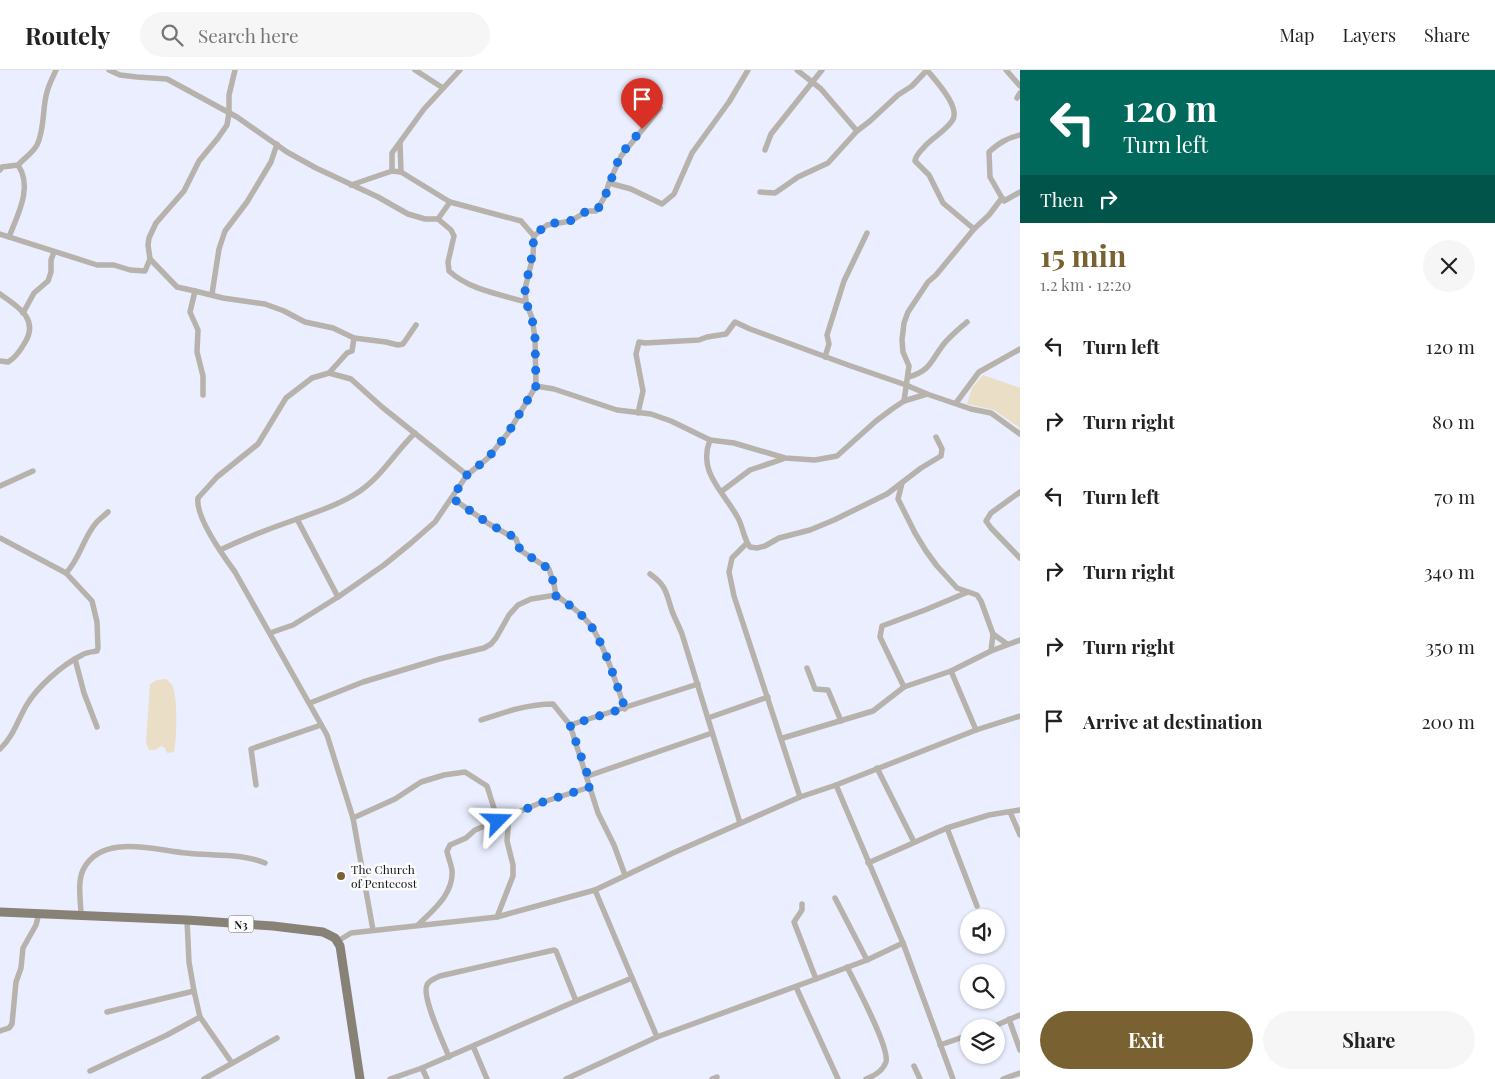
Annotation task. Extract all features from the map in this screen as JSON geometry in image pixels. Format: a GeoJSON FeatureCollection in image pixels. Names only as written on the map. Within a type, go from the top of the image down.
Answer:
{"type":"FeatureCollection","features":[{"type":"Feature","properties":{"kind":"main road","name":"N3"},"geometry":{"type":"LineString","coordinates":[[0,912],[187,920],[273,926],[323,932],[331,935],[338,941]]}},
{"type":"Feature","properties":{"kind":"main road"},"geometry":{"type":"LineString","coordinates":[[338,941],[360,1079]]}},
{"type":"Feature","properties":{"kind":"street"},"geometry":{"type":"LineString","coordinates":[[0,170],[2,167],[18,165],[31,154],[37,145],[42,129],[47,91],[56,70]]}},
{"type":"Feature","properties":{"kind":"street"},"geometry":{"type":"LineString","coordinates":[[109,70],[120,75],[167,79],[248,124],[294,156],[351,185],[378,196],[408,214],[425,219],[438,219],[451,230],[454,236],[448,262],[448,271],[476,288],[526,302]]}},
{"type":"Feature","properties":{"kind":"street"},"geometry":{"type":"LineString","coordinates":[[167,70],[167,79]]}},
{"type":"Feature","properties":{"kind":"street"},"geometry":{"type":"LineString","coordinates":[[18,165],[24,173],[25,190],[4,236],[97,265],[114,264],[136,271],[145,271],[150,259],[148,245],[151,230],[184,191],[199,161],[227,125],[229,95],[234,70]]}},
{"type":"Feature","properties":{"kind":"street"},"geometry":{"type":"LineString","coordinates":[[415,70],[443,88]]}},
{"type":"Feature","properties":{"kind":"street"},"geometry":{"type":"LineString","coordinates":[[392,171],[392,153],[416,120],[460,70]]}},
{"type":"Feature","properties":{"kind":"street"},"geometry":{"type":"LineString","coordinates":[[608,183],[630,189],[662,204],[665,202],[674,194],[692,153],[729,102],[748,70]]}},
{"type":"Feature","properties":{"kind":"street"},"geometry":{"type":"LineString","coordinates":[[797,70],[828,97],[848,123],[857,131]]}},
{"type":"Feature","properties":{"kind":"street"},"geometry":{"type":"LineString","coordinates":[[765,150],[771,134],[822,70]]}},
{"type":"Feature","properties":{"kind":"street"},"geometry":{"type":"LineString","coordinates":[[760,192],[775,193],[798,177],[828,162],[857,131],[898,95],[912,86],[927,70],[940,84],[950,100],[955,113],[952,121],[917,155],[915,161],[929,176],[943,203],[974,229]]}},
{"type":"Feature","properties":{"kind":"street"},"geometry":{"type":"LineString","coordinates":[[1006,70],[1020,86]]}},
{"type":"Feature","properties":{"kind":"street"},"geometry":{"type":"LineString","coordinates":[[270,633],[293,625],[338,598],[384,565],[435,522],[467,475],[488,458],[508,433],[536,386],[535,338],[532,318],[526,302],[525,289],[534,236],[547,224],[570,221],[587,211],[596,211],[604,198],[608,183],[621,156],[660,108]]}},
{"type":"Feature","properties":{"kind":"street"},"geometry":{"type":"LineString","coordinates":[[1020,135],[999,143],[989,152],[990,177],[1004,201],[1020,192]]}},
{"type":"Feature","properties":{"kind":"street"},"geometry":{"type":"LineString","coordinates":[[400,143],[401,172]]}},
{"type":"Feature","properties":{"kind":"street"},"geometry":{"type":"LineString","coordinates":[[212,294],[219,249],[225,231],[247,202],[270,162],[277,144]]}},
{"type":"Feature","properties":{"kind":"street"},"geometry":{"type":"LineString","coordinates":[[351,185],[392,171],[401,172],[450,202],[521,221],[534,236]]}},
{"type":"Feature","properties":{"kind":"street"},"geometry":{"type":"LineString","coordinates":[[904,400],[909,377],[909,366],[903,352],[902,340],[904,323],[908,312],[928,282],[1002,198]]}},
{"type":"Feature","properties":{"kind":"street"},"geometry":{"type":"LineString","coordinates":[[438,219],[450,202]]}},
{"type":"Feature","properties":{"kind":"street"},"geometry":{"type":"LineString","coordinates":[[825,357],[829,344],[827,335],[844,280],[867,234]]}},
{"type":"Feature","properties":{"kind":"street"},"geometry":{"type":"LineString","coordinates":[[23,313],[34,293],[48,281],[54,252]]}},
{"type":"Feature","properties":{"kind":"street"},"geometry":{"type":"LineString","coordinates":[[150,259],[177,286],[223,298],[265,304],[305,322],[333,328],[354,338],[398,345],[403,344],[416,325]]}},
{"type":"Feature","properties":{"kind":"street"},"geometry":{"type":"LineString","coordinates":[[195,291],[190,312],[198,330],[197,352],[203,376],[203,395]]}},
{"type":"Feature","properties":{"kind":"street"},"geometry":{"type":"LineString","coordinates":[[0,294],[23,313],[29,320],[30,328],[28,337],[13,359],[8,362],[0,361]]}},
{"type":"Feature","properties":{"kind":"street"},"geometry":{"type":"LineString","coordinates":[[638,413],[643,391],[636,354],[639,342],[699,340],[726,334],[736,322],[750,329],[927,394],[971,409],[990,413],[1020,434]]}},
{"type":"Feature","properties":{"kind":"street"},"geometry":{"type":"LineString","coordinates":[[909,377],[923,373],[944,344],[967,322]]}},
{"type":"Feature","properties":{"kind":"street"},"geometry":{"type":"LineString","coordinates":[[329,374],[347,353],[352,352],[354,338]]}},
{"type":"Feature","properties":{"kind":"street"},"geometry":{"type":"LineString","coordinates":[[956,403],[979,372],[1020,349]]}},
{"type":"Feature","properties":{"kind":"street"},"geometry":{"type":"LineString","coordinates":[[373,930],[353,818],[327,735],[236,572],[220,550],[198,511],[198,498],[217,477],[258,444],[286,398],[312,378],[329,374],[351,379],[467,475]]}},
{"type":"Feature","properties":{"kind":"street"},"geometry":{"type":"LineString","coordinates":[[536,386],[554,389],[611,408],[651,414],[671,421],[710,440],[734,443],[784,458],[815,460],[837,456],[876,421],[904,400],[927,394]]}},
{"type":"Feature","properties":{"kind":"street"},"geometry":{"type":"LineString","coordinates":[[220,550],[251,536],[341,502],[360,491],[377,477],[415,433]]}},
{"type":"Feature","properties":{"kind":"street"},"geometry":{"type":"LineString","coordinates":[[710,440],[706,451],[706,461],[712,478],[739,520],[747,543],[750,547],[757,548],[779,538],[810,530],[887,494],[921,468],[941,456],[942,448],[936,437]]}},
{"type":"Feature","properties":{"kind":"street"},"geometry":{"type":"LineString","coordinates":[[722,491],[750,470],[784,458]]}},
{"type":"Feature","properties":{"kind":"street"},"geometry":{"type":"LineString","coordinates":[[0,486],[33,471]]}},
{"type":"Feature","properties":{"kind":"street"},"geometry":{"type":"LineString","coordinates":[[898,499],[902,483]]}},
{"type":"Feature","properties":{"kind":"street"},"geometry":{"type":"LineString","coordinates":[[1020,492],[991,513],[986,521],[1020,558]]}},
{"type":"Feature","properties":{"kind":"street"},"geometry":{"type":"LineString","coordinates":[[887,494],[898,499],[915,533],[936,566],[956,588],[976,595],[981,601],[993,634],[991,650]]}},
{"type":"Feature","properties":{"kind":"street"},"geometry":{"type":"LineString","coordinates":[[452,498],[489,524],[516,538],[520,550],[549,569],[556,596],[587,620],[596,635],[614,676],[625,708]]}},
{"type":"Feature","properties":{"kind":"street"},"geometry":{"type":"LineString","coordinates":[[66,573],[75,562],[95,524],[108,512]]}},
{"type":"Feature","properties":{"kind":"street"},"geometry":{"type":"LineString","coordinates":[[297,519],[338,598]]}},
{"type":"Feature","properties":{"kind":"street"},"geometry":{"type":"LineString","coordinates":[[0,538],[66,573],[92,600],[98,637],[97,651],[84,654],[75,659],[52,676],[35,693],[26,706],[9,740],[0,748]]}},
{"type":"Feature","properties":{"kind":"street"},"geometry":{"type":"LineString","coordinates":[[747,543],[732,558],[729,572],[734,596],[783,738],[800,796]]}},
{"type":"Feature","properties":{"kind":"street"},"geometry":{"type":"LineString","coordinates":[[650,574],[659,580],[666,589],[698,684],[740,823]]}},
{"type":"Feature","properties":{"kind":"street"},"geometry":{"type":"LineString","coordinates":[[904,687],[880,637],[882,626],[968,592]]}},
{"type":"Feature","properties":{"kind":"street"},"geometry":{"type":"LineString","coordinates":[[310,703],[362,682],[484,648],[496,638],[509,615],[518,605],[531,599],[556,596]]}},
{"type":"Feature","properties":{"kind":"street"},"geometry":{"type":"LineString","coordinates":[[993,634],[1007,644]]}},
{"type":"Feature","properties":{"kind":"street"},"geometry":{"type":"LineString","coordinates":[[783,738],[873,711],[904,687],[951,671],[991,650],[1020,640]]}},
{"type":"Feature","properties":{"kind":"street"},"geometry":{"type":"LineString","coordinates":[[75,659],[84,693],[97,727]]}},
{"type":"Feature","properties":{"kind":"street"},"geometry":{"type":"LineString","coordinates":[[807,668],[815,689],[828,690],[841,721]]}},
{"type":"Feature","properties":{"kind":"street"},"geometry":{"type":"LineString","coordinates":[[951,671],[976,730]]}},
{"type":"Feature","properties":{"kind":"street"},"geometry":{"type":"LineString","coordinates":[[570,725],[698,684]]}},
{"type":"Feature","properties":{"kind":"street"},"geometry":{"type":"LineString","coordinates":[[708,718],[768,697]]}},
{"type":"Feature","properties":{"kind":"street"},"geometry":{"type":"LineString","coordinates":[[481,720],[508,711],[553,704],[570,725],[588,776],[598,813],[614,845],[625,875]]}},
{"type":"Feature","properties":{"kind":"street"},"geometry":{"type":"LineString","coordinates":[[338,941],[351,933],[497,917],[595,890],[800,796],[836,785],[976,730],[1020,716]]}},
{"type":"Feature","properties":{"kind":"street"},"geometry":{"type":"LineString","coordinates":[[256,785],[252,749],[321,724]]}},
{"type":"Feature","properties":{"kind":"street"},"geometry":{"type":"LineString","coordinates":[[588,776],[712,733]]}},
{"type":"Feature","properties":{"kind":"street"},"geometry":{"type":"LineString","coordinates":[[877,768],[914,842]]}},
{"type":"Feature","properties":{"kind":"street"},"geometry":{"type":"LineString","coordinates":[[353,818],[395,799],[421,782],[444,775],[465,772],[487,786],[498,821]]}},
{"type":"Feature","properties":{"kind":"street"},"geometry":{"type":"LineString","coordinates":[[836,785],[903,943],[954,1079]]}},
{"type":"Feature","properties":{"kind":"street"},"geometry":{"type":"LineString","coordinates":[[418,925],[446,896],[451,885],[452,870],[446,851],[450,844],[466,838],[475,830],[540,803],[590,787]]}},
{"type":"Feature","properties":{"kind":"street"},"geometry":{"type":"LineString","coordinates":[[868,863],[947,828],[989,815],[1020,810]]}},
{"type":"Feature","properties":{"kind":"street"},"geometry":{"type":"LineString","coordinates":[[1010,812],[1020,835]]}},
{"type":"Feature","properties":{"kind":"street"},"geometry":{"type":"LineString","coordinates":[[497,917],[513,876],[513,865],[507,841],[510,817]]}},
{"type":"Feature","properties":{"kind":"street"},"geometry":{"type":"LineString","coordinates":[[947,828],[977,906]]}},
{"type":"Feature","properties":{"kind":"street"},"geometry":{"type":"LineString","coordinates":[[81,916],[80,883],[83,870],[95,857],[110,849],[124,846],[143,846],[180,853],[247,857],[265,863]]}},
{"type":"Feature","properties":{"kind":"street"},"geometry":{"type":"LineString","coordinates":[[595,890],[657,1037]]}},
{"type":"Feature","properties":{"kind":"street"},"geometry":{"type":"LineString","coordinates":[[835,898],[867,960]]}},
{"type":"Feature","properties":{"kind":"street"},"geometry":{"type":"LineString","coordinates":[[802,904],[802,910],[794,922],[816,979]]}},
{"type":"Feature","properties":{"kind":"street"},"geometry":{"type":"LineString","coordinates":[[0,1031],[9,1028],[12,1024],[16,982],[24,948],[39,913]]}},
{"type":"Feature","properties":{"kind":"street"},"geometry":{"type":"LineString","coordinates":[[187,920],[190,962],[200,1017],[232,1063]]}},
{"type":"Feature","properties":{"kind":"street"},"geometry":{"type":"LineString","coordinates":[[566,1079],[579,1076],[657,1037],[867,960],[903,943]]}},
{"type":"Feature","properties":{"kind":"street"},"geometry":{"type":"LineString","coordinates":[[450,1056],[436,1024],[426,991],[427,985],[440,976],[554,950],[576,1001]]}},
{"type":"Feature","properties":{"kind":"street"},"geometry":{"type":"LineString","coordinates":[[847,967],[882,1041],[887,1058],[886,1064],[875,1076],[866,1079]]}},
{"type":"Feature","properties":{"kind":"street"},"geometry":{"type":"LineString","coordinates":[[390,1079],[422,1068],[632,978]]}},
{"type":"Feature","properties":{"kind":"street"},"geometry":{"type":"LineString","coordinates":[[796,986],[838,1079]]}},
{"type":"Feature","properties":{"kind":"street"},"geometry":{"type":"LineString","coordinates":[[107,1012],[194,991]]}},
{"type":"Feature","properties":{"kind":"street"},"geometry":{"type":"LineString","coordinates":[[1005,1021],[1020,1015]]}},
{"type":"Feature","properties":{"kind":"street"},"geometry":{"type":"LineString","coordinates":[[90,1071],[167,1035],[200,1017]]}},
{"type":"Feature","properties":{"kind":"street"},"geometry":{"type":"LineString","coordinates":[[1009,1019],[1020,1050]]}},
{"type":"Feature","properties":{"kind":"street"},"geometry":{"type":"LineString","coordinates":[[204,1079],[277,1038]]}},
{"type":"Feature","properties":{"kind":"street"},"geometry":{"type":"LineString","coordinates":[[940,1045],[960,1038]]}},
{"type":"Feature","properties":{"kind":"street"},"geometry":{"type":"LineString","coordinates":[[473,1046],[487,1079]]}},
{"type":"Feature","properties":{"kind":"street"},"geometry":{"type":"LineString","coordinates":[[914,1066],[920,1079]]}},
{"type":"Feature","properties":{"kind":"street"},"geometry":{"type":"LineString","coordinates":[[422,1068],[427,1079]]}},
{"type":"Feature","properties":{"kind":"street"},"geometry":{"type":"LineString","coordinates":[[1003,1079],[1020,1073]]}},
{"type":"Feature","properties":{"kind":"shaded area"},"geometry":{"type":"Polygon","coordinates":[[[983,375],[1020,388],[1020,428],[994,410],[967,404],[972,388],[983,375]]]}},
{"type":"Feature","properties":{"kind":"shaded area"},"geometry":{"type":"Polygon","coordinates":[[[166,679],[172,684],[174,690],[176,718],[174,752],[167,753],[165,748],[161,746],[155,750],[149,750],[146,743],[150,684],[157,680],[166,679]]]}},
{"type":"Feature","properties":{"kind":"place","name":"The Church of Pentecost"},"geometry":{"type":"Point","coordinates":[341,876]}},
{"type":"Feature","properties":{"kind":"route"},"geometry":{"type":"LineString","coordinates":[[498,821],[540,803],[590,787],[570,725],[625,708],[614,676],[596,635],[587,620],[556,596],[549,569],[520,550],[516,538],[489,524],[452,498],[467,475],[488,458],[508,433],[536,386],[535,338],[532,318],[526,302],[525,289],[534,236],[547,224],[570,221],[587,211],[596,211],[604,198],[608,183],[621,156],[642,129]]}}]}
